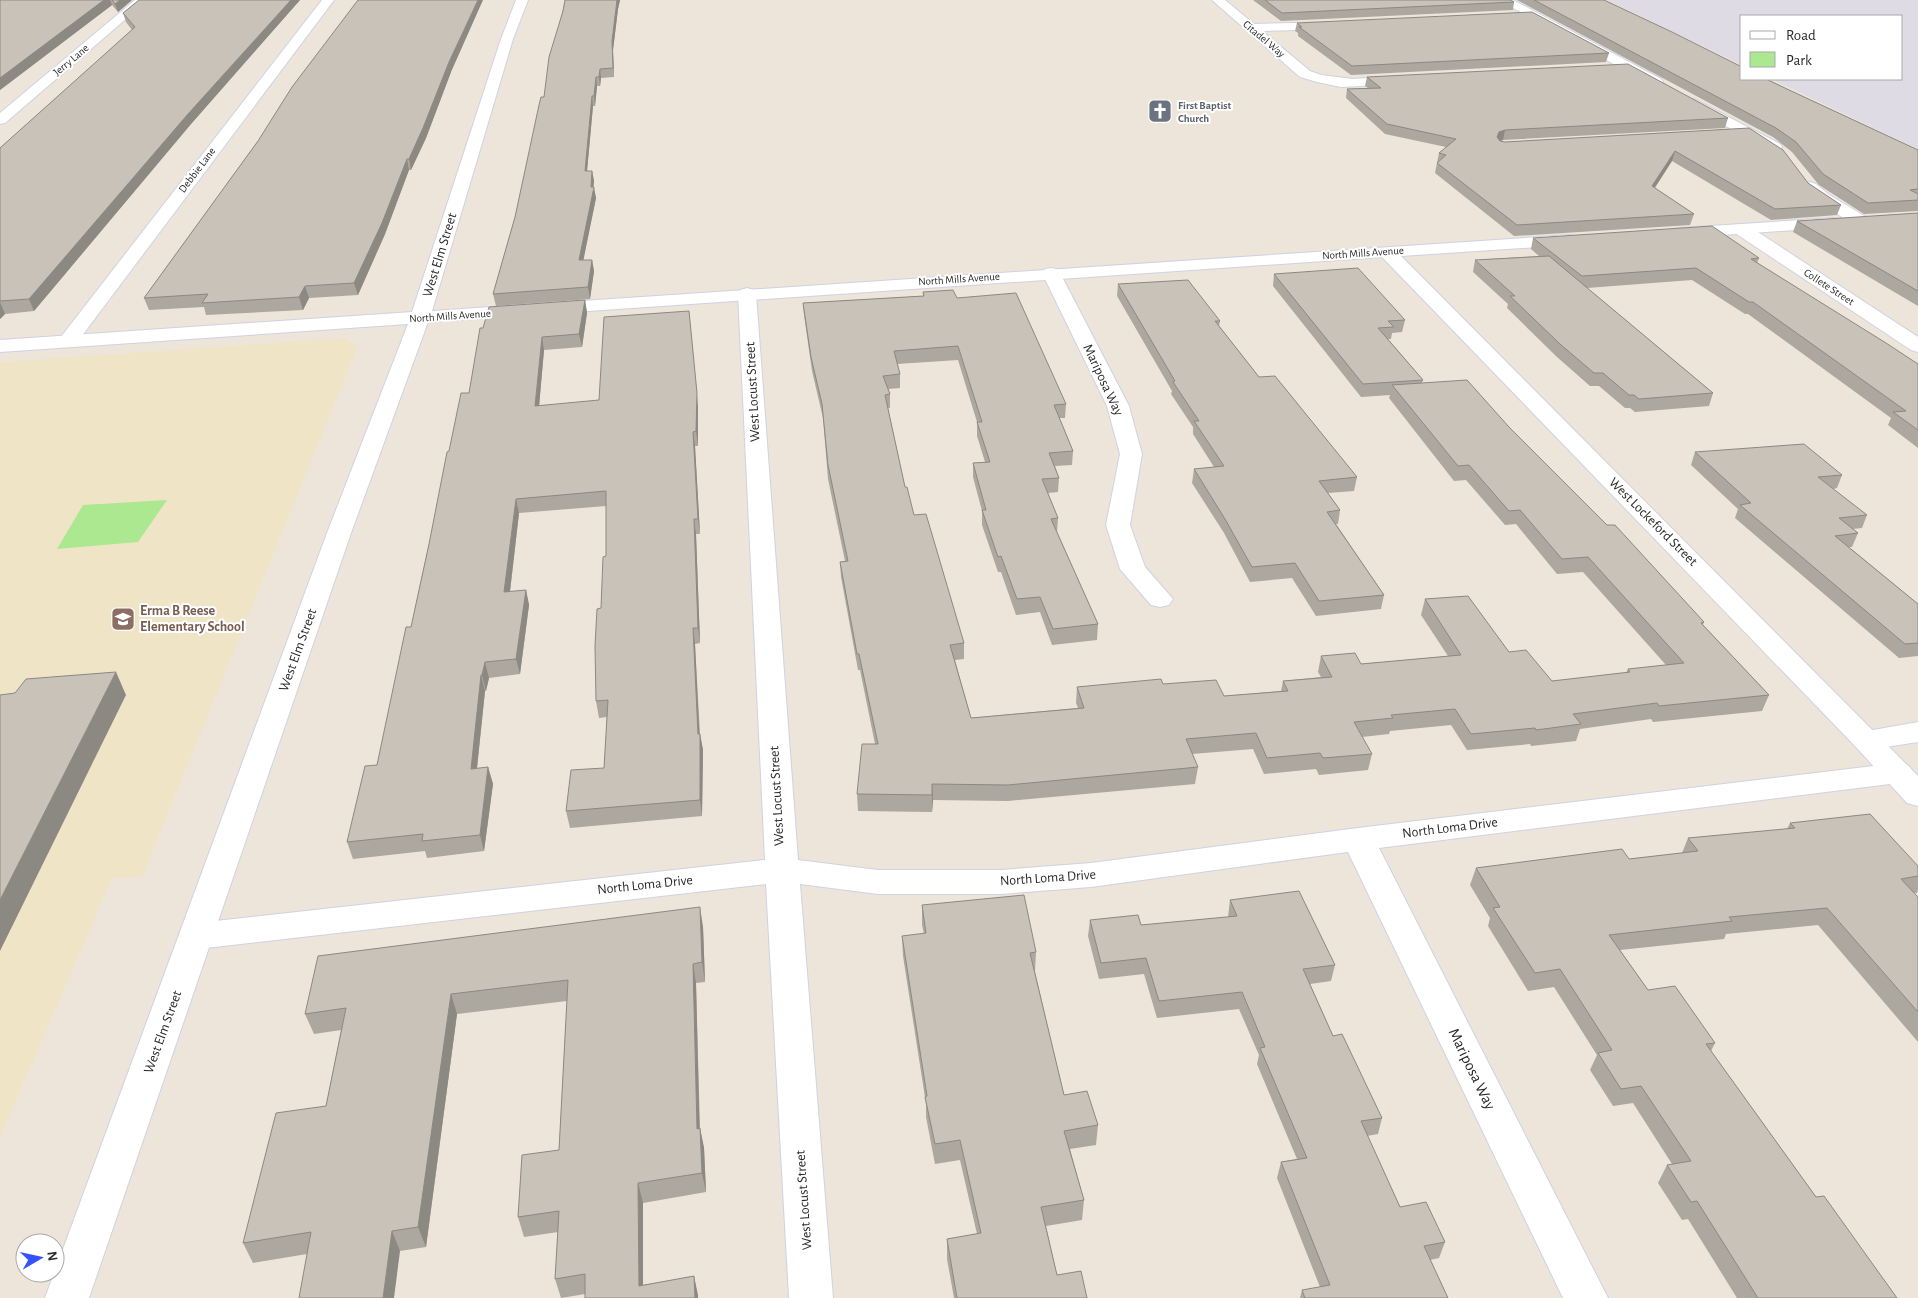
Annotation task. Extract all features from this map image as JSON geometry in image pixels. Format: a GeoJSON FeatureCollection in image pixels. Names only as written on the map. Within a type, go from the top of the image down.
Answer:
{"type":"FeatureCollection","features":[{"type":"Feature","properties":{"kind":"street","name":"Jerry Lane"},"geometry":{"type":"LineString","coordinates":[[0,120],[142,0]]}},
{"type":"Feature","properties":{"kind":"street","name":"Debbie Lane"},"geometry":{"type":"LineString","coordinates":[[68,341],[328,0]]}},
{"type":"Feature","properties":{"kind":"street","name":"West Elm Street"},"geometry":{"type":"LineString","coordinates":[[67,1298],[339,533],[420,318],[507,38],[522,0]]}},
{"type":"Feature","properties":{"kind":"street","name":"Citadel Way"},"geometry":{"type":"LineString","coordinates":[[1218,0],[1312,77],[1331,82],[1348,83],[1416,79]]}},
{"type":"Feature","properties":{"kind":"street"},"geometry":{"type":"LineString","coordinates":[[1505,0],[1768,142],[1786,156]]}},
{"type":"Feature","properties":{"kind":"street"},"geometry":{"type":"LineString","coordinates":[[1514,16],[1533,15]]}},
{"type":"Feature","properties":{"kind":"street"},"geometry":{"type":"LineString","coordinates":[[1251,28],[1348,24]]}},
{"type":"Feature","properties":{"kind":"street"},"geometry":{"type":"LineString","coordinates":[[1599,69],[1628,67]]}},
{"type":"Feature","properties":{"kind":"street"},"geometry":{"type":"LineString","coordinates":[[1719,134],[1749,132]]}},
{"type":"Feature","properties":{"kind":"street"},"geometry":{"type":"LineString","coordinates":[[1802,176],[1812,190],[1860,221]]}},
{"type":"Feature","properties":{"kind":"street"},"geometry":{"type":"LineString","coordinates":[[1662,234],[1879,219]]}},
{"type":"Feature","properties":{"kind":"street","name":"Collete Street"},"geometry":{"type":"LineString","coordinates":[[1741,229],[1918,346]]}},
{"type":"Feature","properties":{"kind":"street","name":"North Mills Avenue"},"geometry":{"type":"LineString","coordinates":[[0,346],[747,294],[1583,239]]}},
{"type":"Feature","properties":{"kind":"street","name":"West Lockeford Street"},"geometry":{"type":"LineString","coordinates":[[1386,251],[1908,784]]}},
{"type":"Feature","properties":{"kind":"street","name":"Mariposa Way"},"geometry":{"type":"LineString","coordinates":[[1051,274],[1118,406],[1131,454],[1118,525],[1133,569],[1160,599]]}},
{"type":"Feature","properties":{"kind":"street","name":"West Locust Street"},"geometry":{"type":"LineString","coordinates":[[747,294],[782,870],[811,1298]]}},
{"type":"Feature","properties":{"kind":"street"},"geometry":{"type":"LineString","coordinates":[[1867,740],[1918,732]]}},
{"type":"Feature","properties":{"kind":"street","name":"North Loma Drive"},"geometry":{"type":"LineString","coordinates":[[197,936],[782,870],[878,882],[1001,882],[1091,875],[1358,839],[1908,784]]}},
{"type":"Feature","properties":{"kind":"street","name":"Mariposa Way"},"geometry":{"type":"LineString","coordinates":[[1358,839],[1586,1298]]}},
{"type":"Feature","properties":{"kind":"shaded area"},"geometry":{"type":"Polygon","coordinates":[[[1607,0],[1918,0],[1918,149],[1773,80],[1903,80],[1903,15],[1740,15],[1740,64],[1607,0]]]}},
{"type":"Feature","properties":{"kind":"shaded area","name":"Erma B Reese Elementary School"},"geometry":{"type":"Polygon","coordinates":[[[344,338],[358,346],[142,877],[112,879],[0,1137],[0,362],[344,338]]]}},
{"type":"Feature","properties":{"kind":"green space"},"geometry":{"type":"Polygon","coordinates":[[[167,500],[138,542],[57,549],[83,505],[167,500]]]}},
{"type":"Feature","properties":{"kind":"building"},"geometry":{"type":"Polygon","coordinates":[[[0,0],[104,0],[0,78],[0,0]]]}},
{"type":"Feature","properties":{"kind":"building"},"geometry":{"type":"Polygon","coordinates":[[[112,0],[120,0],[115,4],[112,0]]]}},
{"type":"Feature","properties":{"kind":"building"},"geometry":{"type":"Polygon","coordinates":[[[139,0],[291,0],[188,114],[29,299],[0,301],[0,148],[135,27],[123,13],[139,0]]]}},
{"type":"Feature","properties":{"kind":"building"},"geometry":{"type":"Polygon","coordinates":[[[358,0],[478,0],[449,62],[423,128],[409,159],[407,159],[382,223],[354,283],[305,286],[299,297],[202,303],[208,294],[144,298],[258,141],[292,87],[358,0]]]}},
{"type":"Feature","properties":{"kind":"building"},"geometry":{"type":"Polygon","coordinates":[[[565,0],[617,0],[612,41],[613,68],[600,69],[599,77],[596,77],[594,96],[592,96],[585,171],[592,171],[591,187],[594,187],[579,260],[592,260],[588,287],[493,294],[515,217],[539,105],[541,97],[544,97],[549,57],[565,0]]]}},
{"type":"Feature","properties":{"kind":"building"},"geometry":{"type":"Polygon","coordinates":[[[1265,0],[1511,0],[1514,2],[1282,13],[1265,0]]]}},
{"type":"Feature","properties":{"kind":"building"},"geometry":{"type":"Polygon","coordinates":[[[1534,0],[1604,0],[1740,66],[1740,80],[1768,80],[1918,150],[1918,189],[1910,190],[1918,194],[1918,200],[1868,203],[1823,174],[1796,142],[1776,128],[1534,0]]]}},
{"type":"Feature","properties":{"kind":"building"},"geometry":{"type":"Polygon","coordinates":[[[1532,12],[1609,53],[1352,66],[1299,27],[1302,27],[1297,23],[1532,12]]]}},
{"type":"Feature","properties":{"kind":"building"},"geometry":{"type":"Polygon","coordinates":[[[1628,64],[1728,118],[1505,130],[1499,132],[1497,137],[1500,141],[1505,142],[1749,128],[1783,150],[1808,183],[1841,205],[1775,209],[1675,151],[1652,186],[1694,214],[1517,225],[1437,163],[1446,155],[1439,153],[1456,139],[1387,124],[1347,89],[1381,88],[1367,77],[1628,64]]]}},
{"type":"Feature","properties":{"kind":"building"},"geometry":{"type":"Polygon","coordinates":[[[1918,213],[1918,291],[1797,221],[1918,213]]]}},
{"type":"Feature","properties":{"kind":"building"},"geometry":{"type":"Polygon","coordinates":[[[1712,226],[1759,258],[1751,259],[1918,364],[1918,430],[1893,412],[1906,411],[1753,302],[1749,302],[1696,268],[1582,276],[1533,238],[1712,226]]]}},
{"type":"Feature","properties":{"kind":"building"},"geometry":{"type":"Polygon","coordinates":[[[1549,256],[1713,393],[1639,399],[1634,395],[1629,395],[1603,373],[1594,373],[1560,344],[1510,296],[1515,296],[1475,260],[1549,256]]]}},
{"type":"Feature","properties":{"kind":"building"},"geometry":{"type":"Polygon","coordinates":[[[1358,268],[1405,320],[1388,321],[1394,327],[1378,328],[1423,380],[1363,384],[1274,274],[1358,268]]]}},
{"type":"Feature","properties":{"kind":"building"},"geometry":{"type":"Polygon","coordinates":[[[1188,280],[1220,321],[1215,321],[1259,377],[1275,376],[1357,477],[1319,481],[1340,510],[1327,512],[1384,595],[1319,601],[1295,563],[1252,567],[1194,469],[1224,466],[1194,421],[1199,421],[1173,382],[1175,381],[1118,284],[1188,280]]]}},
{"type":"Feature","properties":{"kind":"building"},"geometry":{"type":"Polygon","coordinates":[[[953,290],[957,298],[1016,293],[1066,404],[1054,405],[1073,451],[1049,453],[1059,478],[1042,479],[1058,518],[1051,519],[1098,624],[1053,629],[1040,597],[1017,599],[1001,556],[998,557],[982,510],[986,510],[973,463],[990,462],[977,422],[982,422],[958,346],[894,351],[900,374],[883,376],[890,394],[885,395],[905,487],[907,487],[914,515],[926,514],[964,643],[950,645],[971,718],[1084,708],[1077,687],[1161,679],[1163,684],[1216,680],[1224,696],[1288,691],[1283,681],[1332,677],[1321,656],[1355,653],[1361,664],[1461,655],[1425,599],[1468,596],[1509,652],[1526,650],[1552,681],[1630,672],[1628,669],[1684,663],[1588,557],[1562,559],[1520,510],[1509,511],[1469,465],[1458,466],[1392,385],[1467,380],[1509,427],[1607,525],[1615,525],[1704,622],[1701,623],[1769,695],[1659,706],[1657,703],[1573,714],[1581,724],[1536,730],[1535,728],[1471,734],[1455,709],[1391,715],[1393,718],[1354,722],[1372,754],[1323,758],[1320,753],[1267,758],[1256,733],[1186,739],[1198,767],[1008,785],[932,784],[932,795],[857,794],[862,744],[878,744],[859,654],[857,654],[840,562],[848,561],[828,465],[822,404],[811,357],[803,303],[924,296],[923,292],[953,290]]]}},
{"type":"Feature","properties":{"kind":"building"},"geometry":{"type":"Polygon","coordinates":[[[585,300],[579,334],[542,337],[535,406],[599,400],[604,317],[689,311],[697,393],[696,431],[693,432],[698,519],[694,519],[698,628],[693,628],[698,734],[700,734],[700,800],[566,811],[571,770],[604,768],[608,700],[596,701],[595,646],[597,609],[601,608],[603,557],[606,556],[606,491],[516,499],[504,592],[526,590],[516,659],[485,662],[481,675],[471,769],[488,767],[480,835],[422,841],[423,834],[347,842],[365,766],[377,765],[406,627],[411,627],[461,393],[469,393],[480,328],[483,328],[489,307],[585,300]]]}},
{"type":"Feature","properties":{"kind":"building"},"geometry":{"type":"Polygon","coordinates":[[[1804,444],[1842,475],[1818,477],[1867,515],[1839,518],[1858,533],[1835,536],[1918,604],[1918,643],[1905,644],[1740,505],[1751,503],[1695,452],[1804,444]]]}},
{"type":"Feature","properties":{"kind":"building"},"geometry":{"type":"Polygon","coordinates":[[[116,672],[0,900],[0,695],[15,693],[26,679],[116,672]]]}},
{"type":"Feature","properties":{"kind":"building"},"geometry":{"type":"Polygon","coordinates":[[[1870,814],[1918,866],[1918,876],[1901,879],[1918,897],[1918,1012],[1827,908],[1729,917],[1732,921],[1609,935],[1648,990],[1675,986],[1715,1043],[1706,1044],[1816,1197],[1824,1196],[1897,1298],[1758,1298],[1697,1201],[1691,1202],[1667,1165],[1691,1161],[1641,1086],[1621,1089],[1598,1053],[1612,1050],[1560,969],[1535,973],[1493,908],[1500,907],[1476,868],[1622,849],[1629,859],[1698,851],[1688,838],[1795,828],[1790,823],[1870,814]]]}},
{"type":"Feature","properties":{"kind":"building"},"geometry":{"type":"Polygon","coordinates":[[[1299,891],[1335,965],[1303,969],[1333,1036],[1342,1034],[1382,1118],[1361,1121],[1400,1207],[1426,1202],[1445,1242],[1424,1246],[1448,1298],[1305,1298],[1302,1290],[1330,1285],[1281,1162],[1307,1158],[1260,1048],[1265,1047],[1242,992],[1159,1001],[1146,958],[1101,963],[1090,920],[1138,915],[1141,925],[1237,916],[1230,900],[1299,891]]]}},
{"type":"Feature","properties":{"kind":"building"},"geometry":{"type":"Polygon","coordinates":[[[1024,895],[1036,952],[1030,953],[1064,1095],[1087,1091],[1098,1125],[1064,1131],[1084,1200],[1041,1207],[1057,1275],[1081,1271],[1087,1298],[957,1298],[947,1239],[981,1233],[960,1140],[935,1144],[925,1097],[927,1096],[902,936],[926,933],[922,905],[1024,895]]]}},
{"type":"Feature","properties":{"kind":"building"},"geometry":{"type":"Polygon","coordinates":[[[700,907],[702,962],[693,964],[697,1129],[700,1128],[702,1173],[638,1183],[639,1286],[694,1276],[695,1298],[585,1298],[585,1274],[555,1279],[559,1211],[518,1217],[522,1155],[559,1150],[568,980],[451,994],[418,1227],[392,1231],[383,1298],[299,1298],[311,1232],[243,1243],[276,1113],[326,1106],[346,1008],[305,1014],[318,956],[700,907]]]}},
{"type":"Feature","properties":{"kind":"place","name":"First Baptist Church"},"geometry":{"type":"Point","coordinates":[1160,111]}},
{"type":"Feature","properties":{"kind":"place","name":"Erma B Reese Elementary School"},"geometry":{"type":"Point","coordinates":[123,619]}}]}
